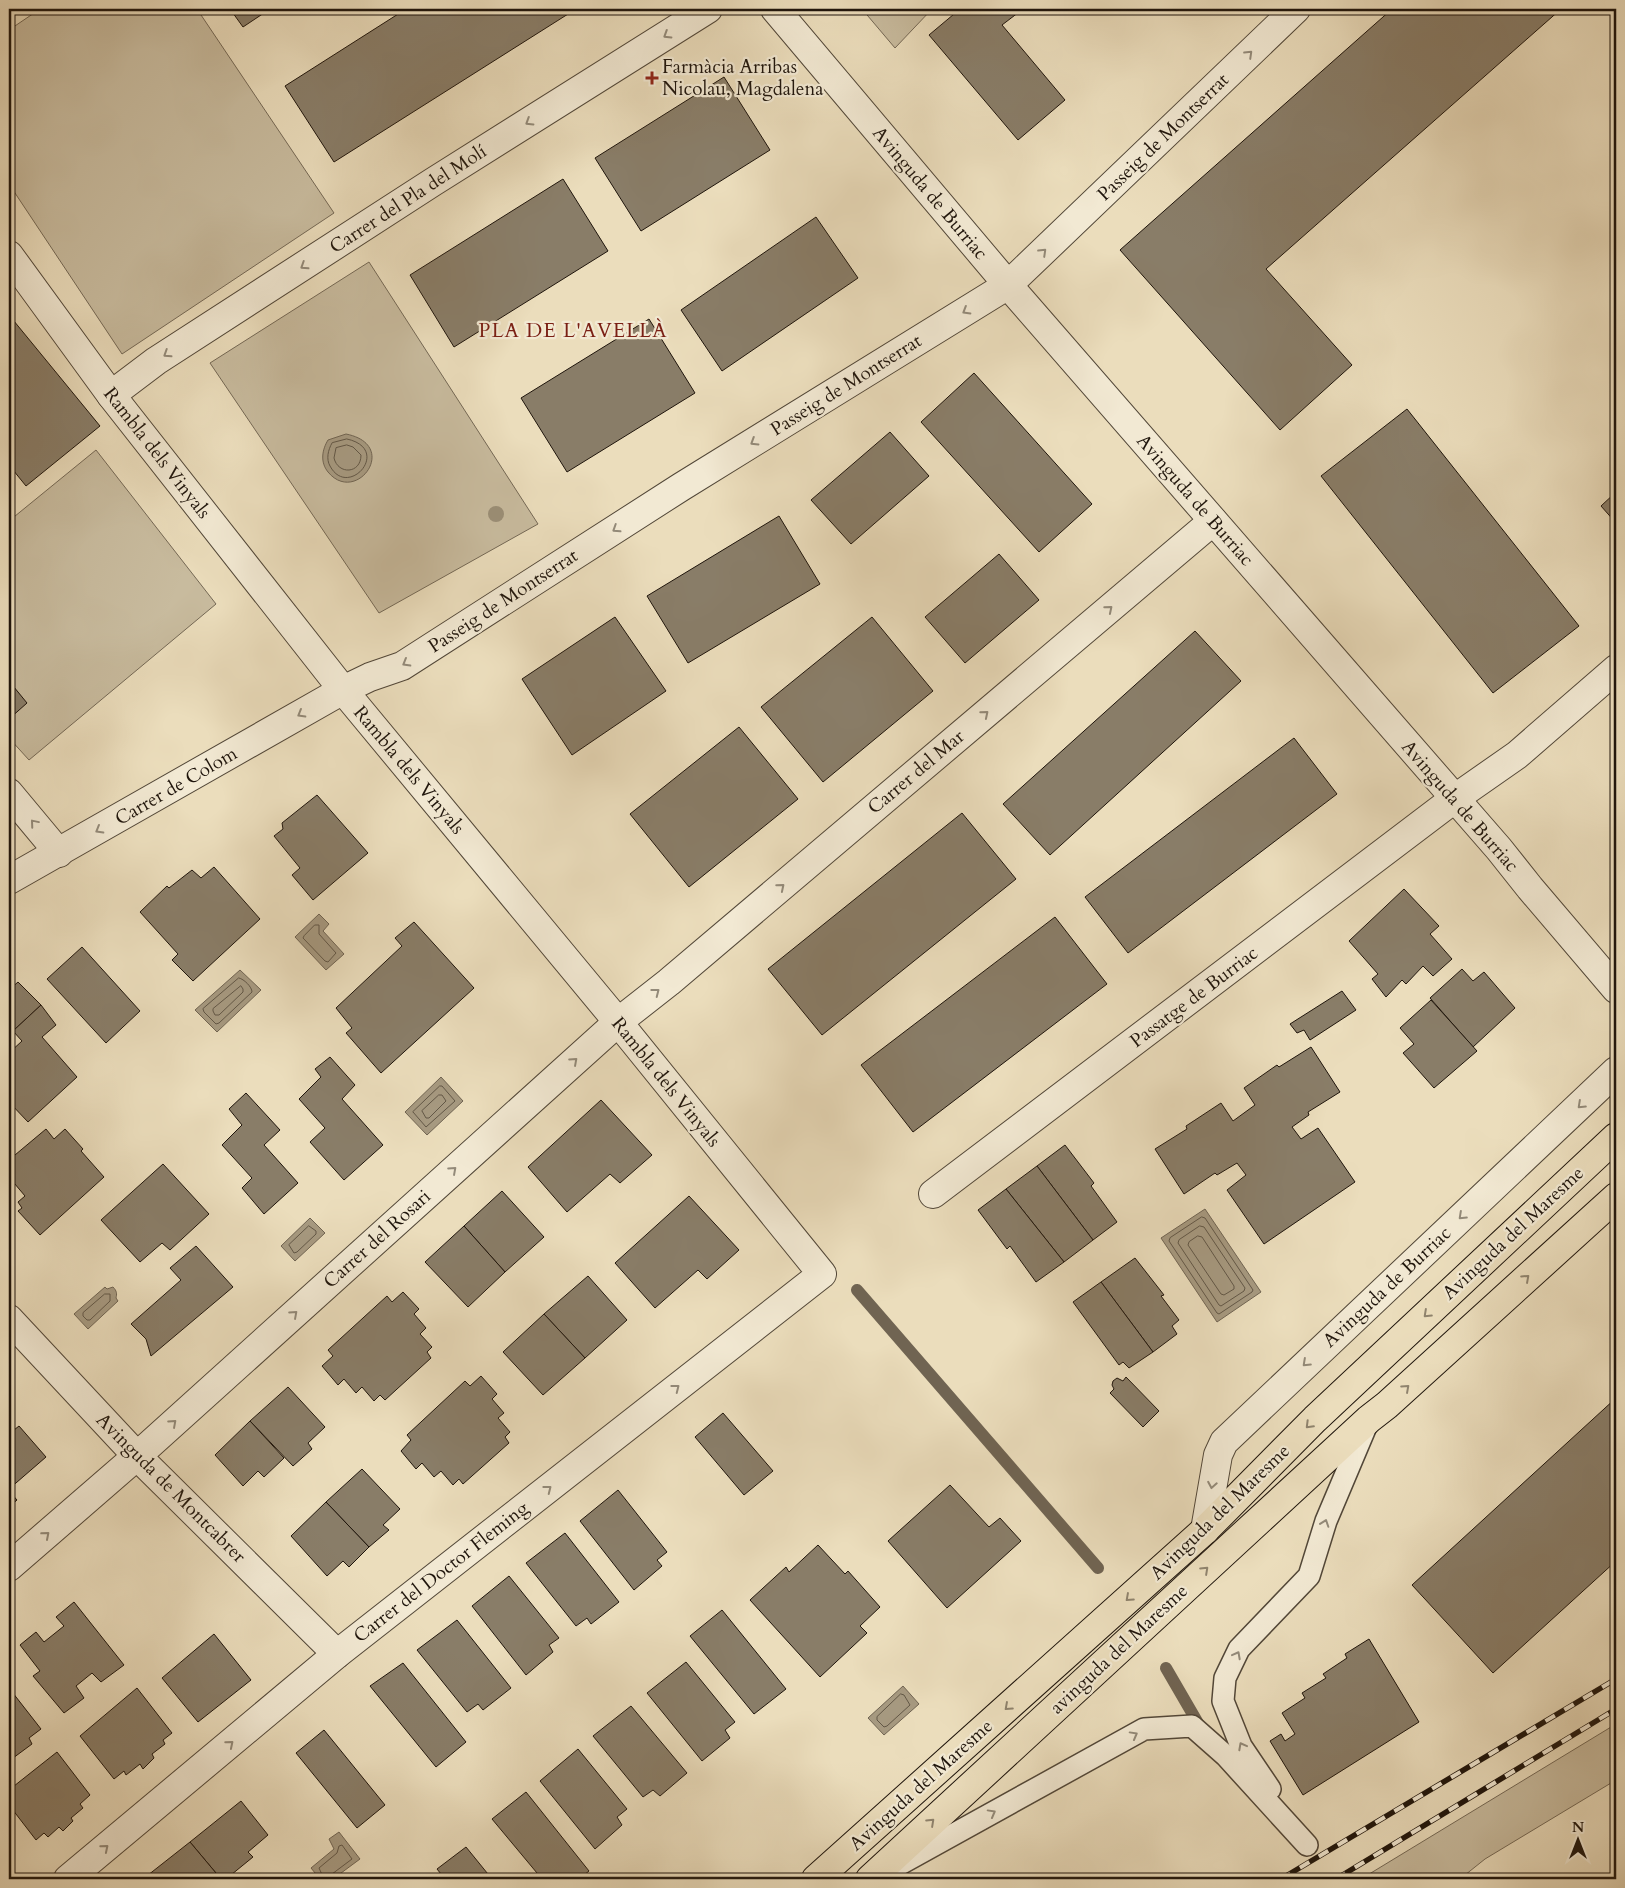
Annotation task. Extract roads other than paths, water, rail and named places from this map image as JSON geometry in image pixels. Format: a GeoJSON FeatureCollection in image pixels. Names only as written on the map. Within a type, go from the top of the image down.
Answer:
{"type":"FeatureCollection","features":[{"type":"Feature","properties":{"kind":"main road","name":"Avinguda del Maresme"},"geometry":{"type":"LineString","coordinates":[[816,1879],[1205,1530],[1315,1419],[1616,1137]]}},
{"type":"Feature","properties":{"kind":"main road"},"geometry":{"type":"LineString","coordinates":[[1369,1419],[1395,1398],[1616,1197]]}},
{"type":"Feature","properties":{"kind":"main road","name":"avinguda del Maresme"},"geometry":{"type":"LineString","coordinates":[[871,1879],[1369,1419]]}},
{"type":"Feature","properties":{"kind":"street","name":"Carrer del Pla del Molí"},"geometry":{"type":"LineString","coordinates":[[111,395],[156,361],[433,182],[708,9]]}},
{"type":"Feature","properties":{"kind":"street","name":"Avinguda de Burriac"},"geometry":{"type":"LineString","coordinates":[[776,9],[1008,285],[1499,849],[1616,989]]}},
{"type":"Feature","properties":{"kind":"street","name":"Passeig de Montserrat"},"geometry":{"type":"LineString","coordinates":[[343,690],[370,677],[402,666],[681,487],[1008,285],[1296,9]]}},
{"type":"Feature","properties":{"kind":"street","name":"Rambla dels Vinyals"},"geometry":{"type":"LineString","coordinates":[[9,255],[111,395],[343,690],[618,1022],[822,1274]]}},
{"type":"Feature","properties":{"kind":"street","name":"Carrer del Mar"},"geometry":{"type":"LineString","coordinates":[[618,1022],[669,982],[1213,521]]}},
{"type":"Feature","properties":{"kind":"street","name":"Passatge de Burriac"},"geometry":{"type":"LineString","coordinates":[[933,1194],[1454,799],[1517,755],[1616,669]]}},
{"type":"Feature","properties":{"kind":"street","name":"Carrer de Colom"},"geometry":{"type":"LineString","coordinates":[[9,880],[343,690]]}},
{"type":"Feature","properties":{"kind":"street"},"geometry":{"type":"LineString","coordinates":[[9,793],[59,853]]}},
{"type":"Feature","properties":{"kind":"street","name":"Carrer del Rosari"},"geometry":{"type":"LineString","coordinates":[[9,1567],[137,1456],[618,1022]]}},
{"type":"Feature","properties":{"kind":"street","name":"Avinguda de Burriac"},"geometry":{"type":"LineString","coordinates":[[1205,1530],[1218,1455],[1224,1442],[1616,1071]]}},
{"type":"Feature","properties":{"kind":"street","name":"Carrer del Doctor Fleming"},"geometry":{"type":"LineString","coordinates":[[68,1879],[337,1654],[822,1274]]}},
{"type":"Feature","properties":{"kind":"street","name":"Avinguda de Montcabrer"},"geometry":{"type":"LineString","coordinates":[[9,1319],[137,1456],[337,1654]]}},
{"type":"Feature","properties":{"kind":"lane"},"geometry":{"type":"LineString","coordinates":[[871,1879],[1144,1729],[1192,1726],[1226,1756],[1307,1845],[1241,1746],[1223,1701],[1225,1678],[1239,1649],[1309,1576],[1326,1521],[1369,1419]]}},
{"type":"Feature","properties":{"kind":"water"},"geometry":{"type":"Polygon","coordinates":[[[346,434],[362,440],[370,449],[372,460],[368,470],[361,478],[350,482],[339,481],[328,472],[323,460],[324,448],[328,440],[346,434]]]}},
{"type":"Feature","properties":{"kind":"water"},"geometry":{"type":"Polygon","coordinates":[[[319,914],[329,924],[323,931],[344,954],[326,970],[295,937],[319,914]]]}},
{"type":"Feature","properties":{"kind":"water"},"geometry":{"type":"Polygon","coordinates":[[[240,970],[261,990],[217,1032],[195,1010],[240,970]]]}},
{"type":"Feature","properties":{"kind":"water"},"geometry":{"type":"Polygon","coordinates":[[[441,1077],[463,1101],[427,1135],[405,1112],[441,1077]]]}},
{"type":"Feature","properties":{"kind":"water"},"geometry":{"type":"Polygon","coordinates":[[[1205,1209],[1261,1292],[1217,1322],[1161,1238],[1205,1209]]]}},
{"type":"Feature","properties":{"kind":"water"},"geometry":{"type":"Polygon","coordinates":[[[310,1218],[325,1233],[295,1261],[281,1246],[310,1218]]]}},
{"type":"Feature","properties":{"kind":"water"},"geometry":{"type":"Polygon","coordinates":[[[105,1287],[107,1289],[113,1287],[118,1301],[88,1329],[74,1314],[105,1287]]]}},
{"type":"Feature","properties":{"kind":"water"},"geometry":{"type":"Polygon","coordinates":[[[903,1686],[919,1704],[884,1735],[868,1718],[903,1686]]]}},
{"type":"Feature","properties":{"kind":"water"},"geometry":{"type":"Polygon","coordinates":[[[339,1832],[360,1859],[333,1879],[320,1879],[311,1868],[334,1849],[329,1839],[339,1832]]]}},
{"type":"Feature","properties":{"kind":"waterway"},"geometry":{"type":"LineString","coordinates":[[857,1290],[1098,1568]]}},
{"type":"Feature","properties":{"kind":"waterway"},"geometry":{"type":"LineString","coordinates":[[1166,1668],[1202,1730]]}},
{"type":"Feature","properties":{"kind":"railway"},"geometry":{"type":"LineString","coordinates":[[1281,1879],[1616,1679]]}},
{"type":"Feature","properties":{"kind":"railway"},"geometry":{"type":"LineString","coordinates":[[1336,1879],[1616,1709]]}},
{"type":"Feature","properties":{"kind":"place","name":"Farmàcia Arribas Nicolau, Magdalena"},"geometry":{"type":"Point","coordinates":[652,78]}},
{"type":"Feature","properties":{"kind":"district","name":"PLA DE L'AVELLÀ"},"geometry":{"type":"Point","coordinates":[573,330]}}]}
